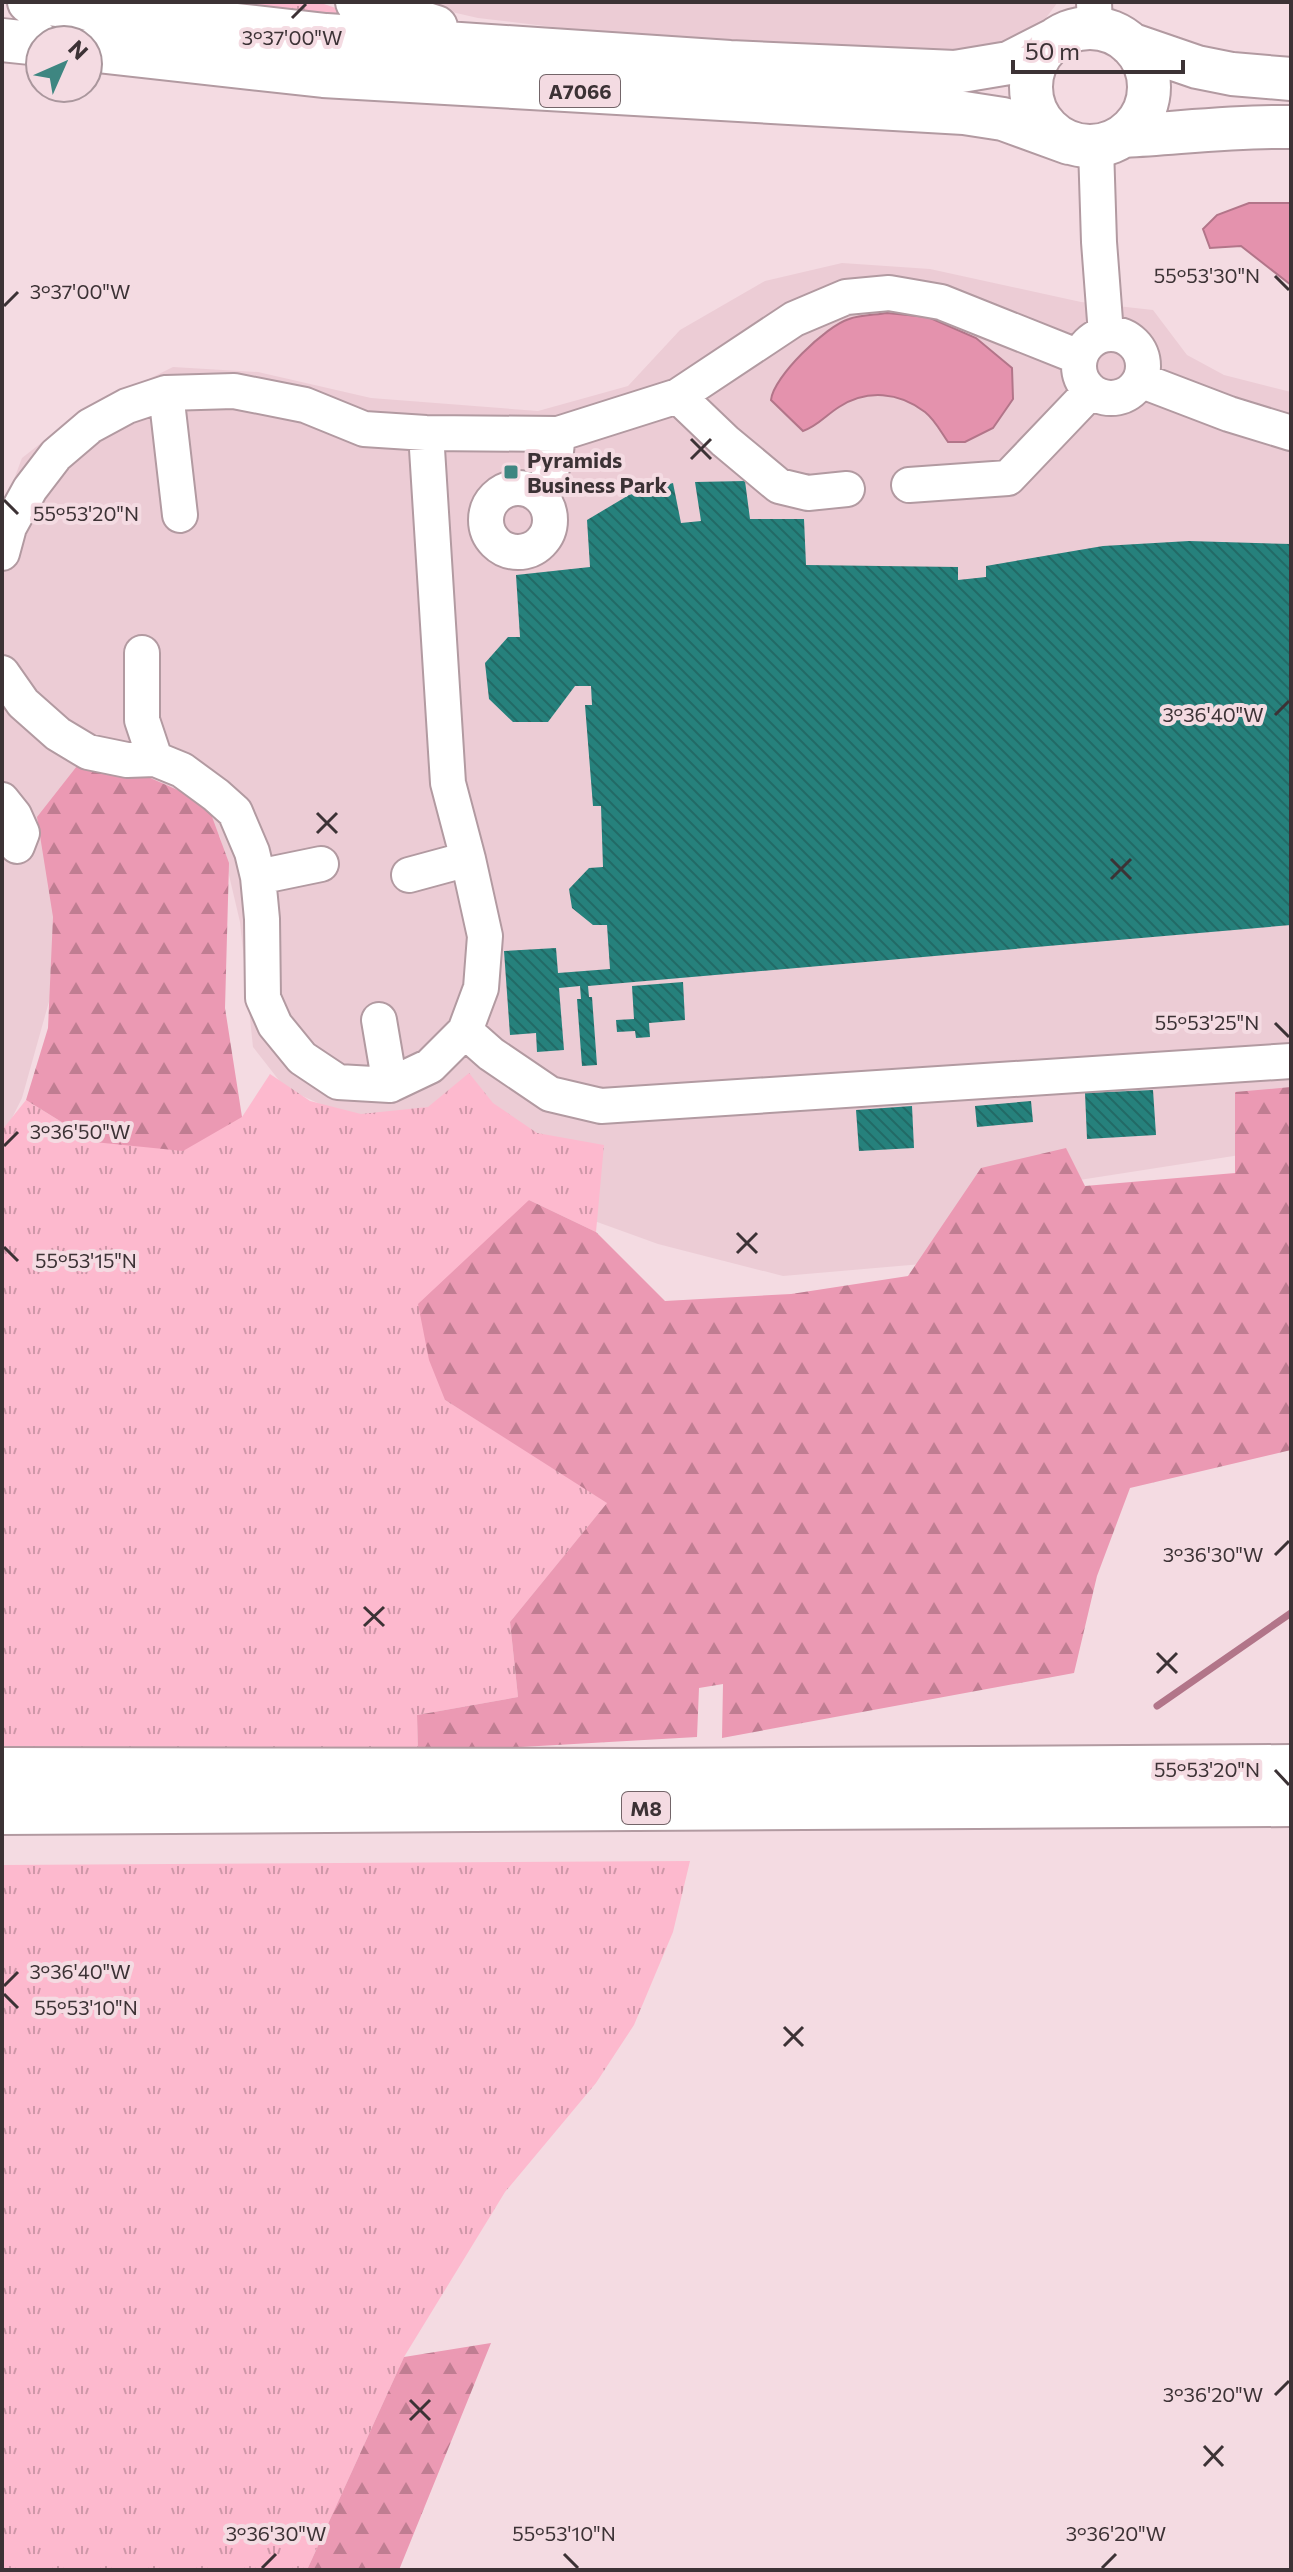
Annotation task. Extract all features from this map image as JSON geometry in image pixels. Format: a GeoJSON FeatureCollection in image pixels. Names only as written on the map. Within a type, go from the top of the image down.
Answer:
{"type":"FeatureCollection","features":[{"type":"Feature","properties":{"kind":"highway","name":"M8"},"geometry":{"type":"LineString","coordinates":[[2,1770],[659,1771],[1291,1767]]}},
{"type":"Feature","properties":{"kind":"highway","name":"M8"},"geometry":{"type":"LineString","coordinates":[[2,1812],[1291,1804]]}},
{"type":"Feature","properties":{"kind":"highway","name":"M8"},"geometry":{"type":"LineString","coordinates":[[730,1808],[1291,1820]]}},
{"type":"Feature","properties":{"kind":"main road","name":"A7066"},"geometry":{"type":"LineString","coordinates":[[29,2],[299,33],[730,62],[955,72],[1009,63],[1094,28]]}},
{"type":"Feature","properties":{"kind":"main road","name":"A7066"},"geometry":{"type":"LineString","coordinates":[[357,2],[422,23],[524,48]]}},
{"type":"Feature","properties":{"kind":"main road"},"geometry":{"type":"LineString","coordinates":[[1094,28],[1197,67],[1232,74],[1291,79]]}},
{"type":"Feature","properties":{"kind":"main road"},"geometry":{"type":"LineString","coordinates":[[1094,28],[1142,58],[1150,90],[1138,123],[1097,142],[1048,129],[1033,104],[1031,88],[1038,60],[1094,28]]}},
{"type":"Feature","properties":{"kind":"main road"},"geometry":{"type":"LineString","coordinates":[[2,40],[24,42]]}},
{"type":"Feature","properties":{"kind":"main road","name":"A7066"},"geometry":{"type":"LineString","coordinates":[[104,52],[323,76],[964,113],[1003,119],[1097,142],[1218,128],[1291,127]]}},
{"type":"Feature","properties":{"kind":"lane"},"geometry":{"type":"LineString","coordinates":[[1097,142],[1099,242],[1106,334]]}},
{"type":"Feature","properties":{"kind":"lane"},"geometry":{"type":"LineString","coordinates":[[2,553],[9,527],[30,489],[56,455],[90,426],[127,406],[166,393],[234,391],[305,405],[364,429],[426,433],[558,434],[678,396],[794,319],[846,297],[889,293],[941,302],[1079,357]]}},
{"type":"Feature","properties":{"kind":"lane"},"geometry":{"type":"LineString","coordinates":[[1106,334],[1126,338],[1139,352],[1143,369],[1140,380],[1130,392],[1106,399],[1090,392],[1083,383],[1079,357],[1084,347],[1095,338],[1106,334]]}},
{"type":"Feature","properties":{"kind":"lane"},"geometry":{"type":"LineString","coordinates":[[1140,380],[1229,414],[1291,433]]}},
{"type":"Feature","properties":{"kind":"lane"},"geometry":{"type":"LineString","coordinates":[[909,485],[1008,478],[1090,392]]}},
{"type":"Feature","properties":{"kind":"lane"},"geometry":{"type":"LineString","coordinates":[[166,393],[180,515]]}},
{"type":"Feature","properties":{"kind":"lane"},"geometry":{"type":"LineString","coordinates":[[678,396],[779,486],[808,493],[847,489]]}},
{"type":"Feature","properties":{"kind":"lane"},"geometry":{"type":"LineString","coordinates":[[2,673],[23,703],[58,734],[88,752],[127,760],[155,759],[182,770],[235,812],[252,852],[258,877],[263,998],[275,1025],[302,1058],[338,1082],[390,1085],[430,1066],[465,1031],[481,988],[485,936],[448,783],[426,433]]}},
{"type":"Feature","properties":{"kind":"lane"},"geometry":{"type":"LineString","coordinates":[[541,497],[555,460],[558,434]]}},
{"type":"Feature","properties":{"kind":"lane"},"geometry":{"type":"LineString","coordinates":[[142,653],[142,720],[155,759]]}},
{"type":"Feature","properties":{"kind":"lane"},"geometry":{"type":"LineString","coordinates":[[2,800],[14,815],[22,833],[17,846]]}},
{"type":"Feature","properties":{"kind":"lane"},"geometry":{"type":"LineString","coordinates":[[409,875],[468,859]]}},
{"type":"Feature","properties":{"kind":"lane"},"geometry":{"type":"LineString","coordinates":[[258,877],[321,864]]}},
{"type":"Feature","properties":{"kind":"lane"},"geometry":{"type":"LineString","coordinates":[[379,1020],[390,1085]]}},
{"type":"Feature","properties":{"kind":"lane"},"geometry":{"type":"LineString","coordinates":[[465,1031],[491,1054],[550,1094],[601,1106],[1291,1061]]}},
{"type":"Feature","properties":{"kind":"shaded area"},"geometry":{"type":"Polygon","coordinates":[[[408,2],[1058,2],[1039,27],[989,54],[844,49],[586,31],[478,18],[408,2]]]}},
{"type":"Feature","properties":{"kind":"shaded area"},"geometry":{"type":"Polygon","coordinates":[[[1249,203],[1291,203],[1291,285],[1241,246],[1210,248],[1203,229],[1217,215],[1249,203]]]}},
{"type":"Feature","properties":{"kind":"shaded area","name":"Pyramids Business Park"},"geometry":{"type":"Polygon","coordinates":[[[842,263],[930,269],[1081,302],[1153,310],[1187,355],[1224,375],[1291,392],[1291,1147],[1073,1181],[945,1262],[783,1276],[658,1244],[451,1169],[285,1088],[253,1047],[240,922],[220,837],[193,807],[57,973],[22,1098],[2,1138],[2,511],[22,458],[78,414],[173,367],[258,372],[371,398],[538,411],[628,386],[680,330],[765,281],[842,263]]]}},
{"type":"Feature","properties":{"kind":"shaded area"},"geometry":{"type":"Polygon","coordinates":[[[887,313],[928,317],[976,338],[1012,368],[1013,399],[993,428],[965,442],[948,442],[932,419],[915,405],[894,397],[872,395],[850,401],[803,431],[771,400],[790,366],[827,331],[849,319],[887,313]]]}},
{"type":"Feature","properties":{"kind":"green space"},"geometry":{"type":"Polygon","coordinates":[[[158,2],[318,2],[380,23],[158,2]]]}},
{"type":"Feature","properties":{"kind":"green space"},"geometry":{"type":"Polygon","coordinates":[[[77,766],[139,773],[207,803],[229,863],[225,1008],[242,1117],[183,1151],[94,1142],[26,1100],[48,1028],[53,917],[37,817],[77,766]]]}},
{"type":"Feature","properties":{"kind":"green space"},"geometry":{"type":"Polygon","coordinates":[[[469,1073],[493,1103],[537,1133],[604,1145],[596,1232],[529,1200],[445,1400],[608,1502],[510,1622],[518,1697],[417,1715],[418,1753],[2,1747],[2,1130],[26,1100],[94,1142],[242,1117],[270,1074],[310,1101],[361,1114],[428,1107],[469,1073]]]}},
{"type":"Feature","properties":{"kind":"green space"},"geometry":{"type":"Polygon","coordinates":[[[1291,1087],[1291,1450],[1130,1488],[1097,1576],[1074,1673],[722,1738],[723,1684],[699,1688],[697,1737],[418,1753],[417,1715],[518,1697],[510,1622],[607,1503],[445,1400],[429,1360],[418,1304],[529,1200],[596,1232],[665,1301],[791,1294],[908,1276],[981,1168],[1066,1148],[1085,1186],[1235,1173],[1235,1092],[1291,1087]]]}},
{"type":"Feature","properties":{"kind":"green space"},"geometry":{"type":"Polygon","coordinates":[[[690,1861],[673,1932],[634,2025],[596,2083],[505,2192],[404,2357],[307,2570],[2,2570],[2,1865],[690,1861]]]}},
{"type":"Feature","properties":{"kind":"green space"},"geometry":{"type":"Polygon","coordinates":[[[491,2343],[399,2570],[307,2570],[404,2357],[491,2343]]]}},
{"type":"Feature","properties":{"kind":"building"},"geometry":{"type":"Polygon","coordinates":[[[745,481],[750,519],[804,519],[806,565],[958,567],[958,580],[986,577],[986,566],[1103,546],[1189,541],[1291,544],[1291,925],[588,986],[589,997],[592,997],[597,1065],[582,1066],[577,999],[581,999],[580,986],[559,988],[564,1050],[537,1052],[536,1033],[510,1035],[504,951],[556,948],[558,973],[610,969],[607,925],[593,925],[572,908],[569,889],[589,868],[603,867],[601,806],[593,806],[585,705],[592,705],[591,686],[575,686],[548,722],[513,722],[489,699],[485,663],[508,637],[520,637],[516,575],[590,567],[587,520],[629,495],[673,483],[681,523],[701,521],[695,482],[745,481]]]}},
{"type":"Feature","properties":{"kind":"building"},"geometry":{"type":"Polygon","coordinates":[[[683,982],[685,1020],[649,1023],[650,1037],[636,1038],[635,1031],[617,1032],[616,1020],[634,1019],[632,986],[683,982]]]}},
{"type":"Feature","properties":{"kind":"building"},"geometry":{"type":"Polygon","coordinates":[[[1153,1090],[1156,1135],[1087,1139],[1085,1093],[1153,1090]]]}},
{"type":"Feature","properties":{"kind":"building"},"geometry":{"type":"Polygon","coordinates":[[[1031,1101],[1033,1122],[977,1127],[975,1106],[1031,1101]]]}},
{"type":"Feature","properties":{"kind":"building"},"geometry":{"type":"Polygon","coordinates":[[[912,1106],[914,1148],[859,1151],[856,1110],[912,1106]]]}},
{"type":"Feature","properties":{"kind":"waterway"},"geometry":{"type":"LineString","coordinates":[[1157,1706],[1291,1613]]}},
{"type":"Feature","properties":{"kind":"place","name":"Pyramids Business Park"},"geometry":{"type":"Point","coordinates":[511,472]}}]}
